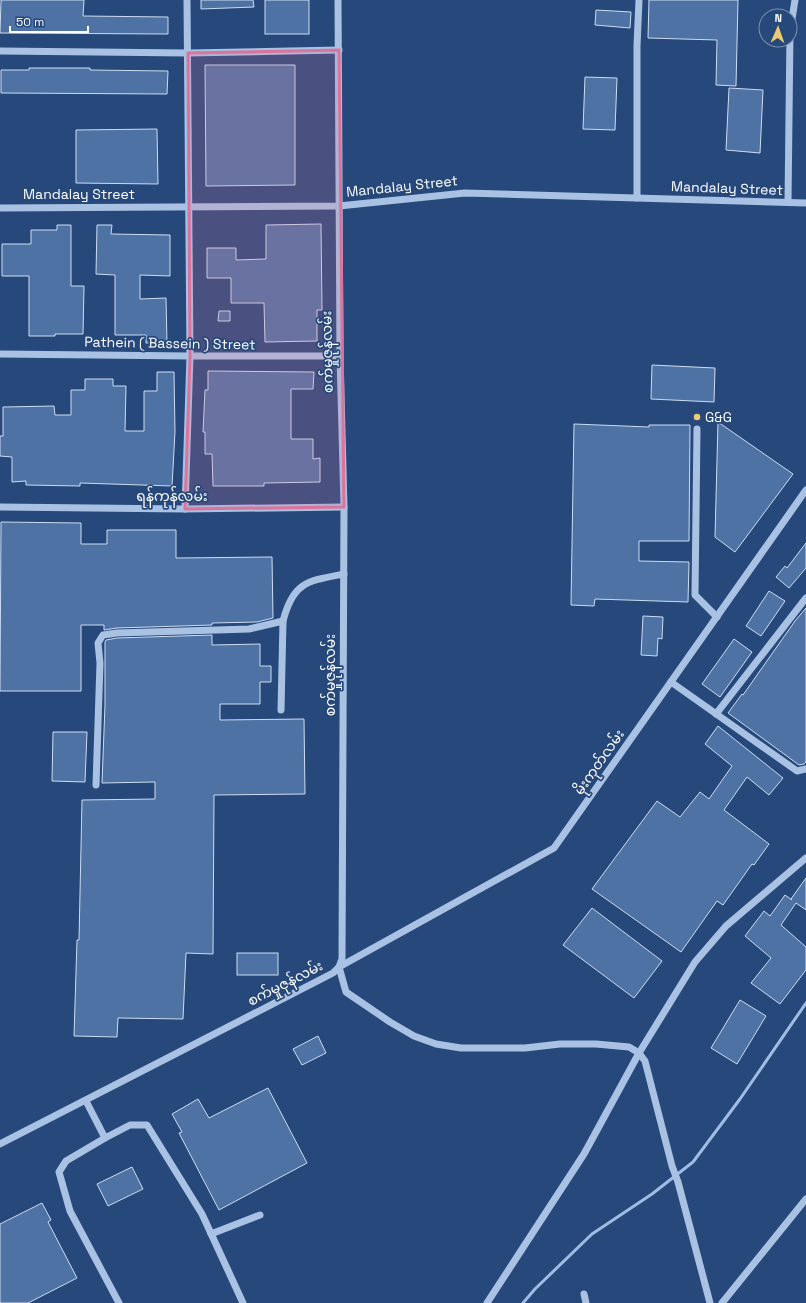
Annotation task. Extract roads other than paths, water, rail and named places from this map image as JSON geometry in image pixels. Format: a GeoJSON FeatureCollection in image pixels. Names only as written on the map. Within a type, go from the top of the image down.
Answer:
{"type":"FeatureCollection","features":[{"type":"Feature","properties":{"kind":"street"},"geometry":{"type":"LineString","coordinates":[[185,509],[190,356],[187,0]]}},
{"type":"Feature","properties":{"kind":"street","name":"စက်မှုဇုန်လမ်း"},"geometry":{"type":"LineString","coordinates":[[0,1144],[333,973],[340,967],[343,950],[344,507],[340,356],[338,0]]}},
{"type":"Feature","properties":{"kind":"street"},"geometry":{"type":"LineString","coordinates":[[637,198],[637,46],[639,0]]}},
{"type":"Feature","properties":{"kind":"street"},"geometry":{"type":"LineString","coordinates":[[788,202],[790,32],[795,0]]}},
{"type":"Feature","properties":{"kind":"street"},"geometry":{"type":"LineString","coordinates":[[0,51],[188,53],[338,50]]}},
{"type":"Feature","properties":{"kind":"street","name":"Mandalay Street"},"geometry":{"type":"LineString","coordinates":[[0,208],[339,206],[465,193],[806,203]]}},
{"type":"Feature","properties":{"kind":"street","name":"Pathein ( Bassein ) Street"},"geometry":{"type":"LineString","coordinates":[[0,354],[340,356]]}},
{"type":"Feature","properties":{"kind":"street"},"geometry":{"type":"LineString","coordinates":[[697,429],[695,595],[717,617]]}},
{"type":"Feature","properties":{"kind":"street","name":"မိုးကုတ်လမ်း"},"geometry":{"type":"LineString","coordinates":[[340,967],[554,848],[806,490]]}},
{"type":"Feature","properties":{"kind":"street","name":"ရန်ကုန်လမ်း"},"geometry":{"type":"LineString","coordinates":[[0,507],[185,509],[344,507]]}},
{"type":"Feature","properties":{"kind":"street"},"geometry":{"type":"LineString","coordinates":[[281,710],[283,622],[285,611],[297,589],[312,580],[344,574]]}},
{"type":"Feature","properties":{"kind":"street"},"geometry":{"type":"LineString","coordinates":[[716,714],[806,598]]}},
{"type":"Feature","properties":{"kind":"street"},"geometry":{"type":"LineString","coordinates":[[96,785],[100,663],[98,643],[103,635],[117,633],[249,629],[283,622]]}},
{"type":"Feature","properties":{"kind":"street"},"geometry":{"type":"LineString","coordinates":[[671,682],[798,771],[806,769]]}},
{"type":"Feature","properties":{"kind":"street"},"geometry":{"type":"LineString","coordinates":[[487,1303],[584,1154],[639,1053],[695,962],[726,926],[806,858]]}},
{"type":"Feature","properties":{"kind":"street"},"geometry":{"type":"LineString","coordinates":[[340,967],[346,992],[390,1022],[414,1036],[436,1044],[461,1048],[525,1048],[560,1044],[596,1044],[629,1047],[639,1053],[645,1061],[710,1303]]}},
{"type":"Feature","properties":{"kind":"street"},"geometry":{"type":"LineString","coordinates":[[86,1101],[105,1138]]}},
{"type":"Feature","properties":{"kind":"street"},"geometry":{"type":"LineString","coordinates":[[119,1303],[70,1211],[58,1172],[66,1161],[130,1125],[147,1125],[202,1214],[243,1303]]}},
{"type":"Feature","properties":{"kind":"street"},"geometry":{"type":"LineString","coordinates":[[722,1303],[806,1199]]}},
{"type":"Feature","properties":{"kind":"street"},"geometry":{"type":"LineString","coordinates":[[211,1234],[260,1215]]}},
{"type":"Feature","properties":{"kind":"street"},"geometry":{"type":"LineString","coordinates":[[584,1294],[586,1303]]}},
{"type":"Feature","properties":{"kind":"waterway"},"geometry":{"type":"LineString","coordinates":[[523,1303],[535,1289],[592,1234],[652,1194],[693,1162],[740,1099],[806,1003]]}},
{"type":"Feature","properties":{"kind":"place","name":"G&G"},"geometry":{"type":"Point","coordinates":[697,417]}}]}
